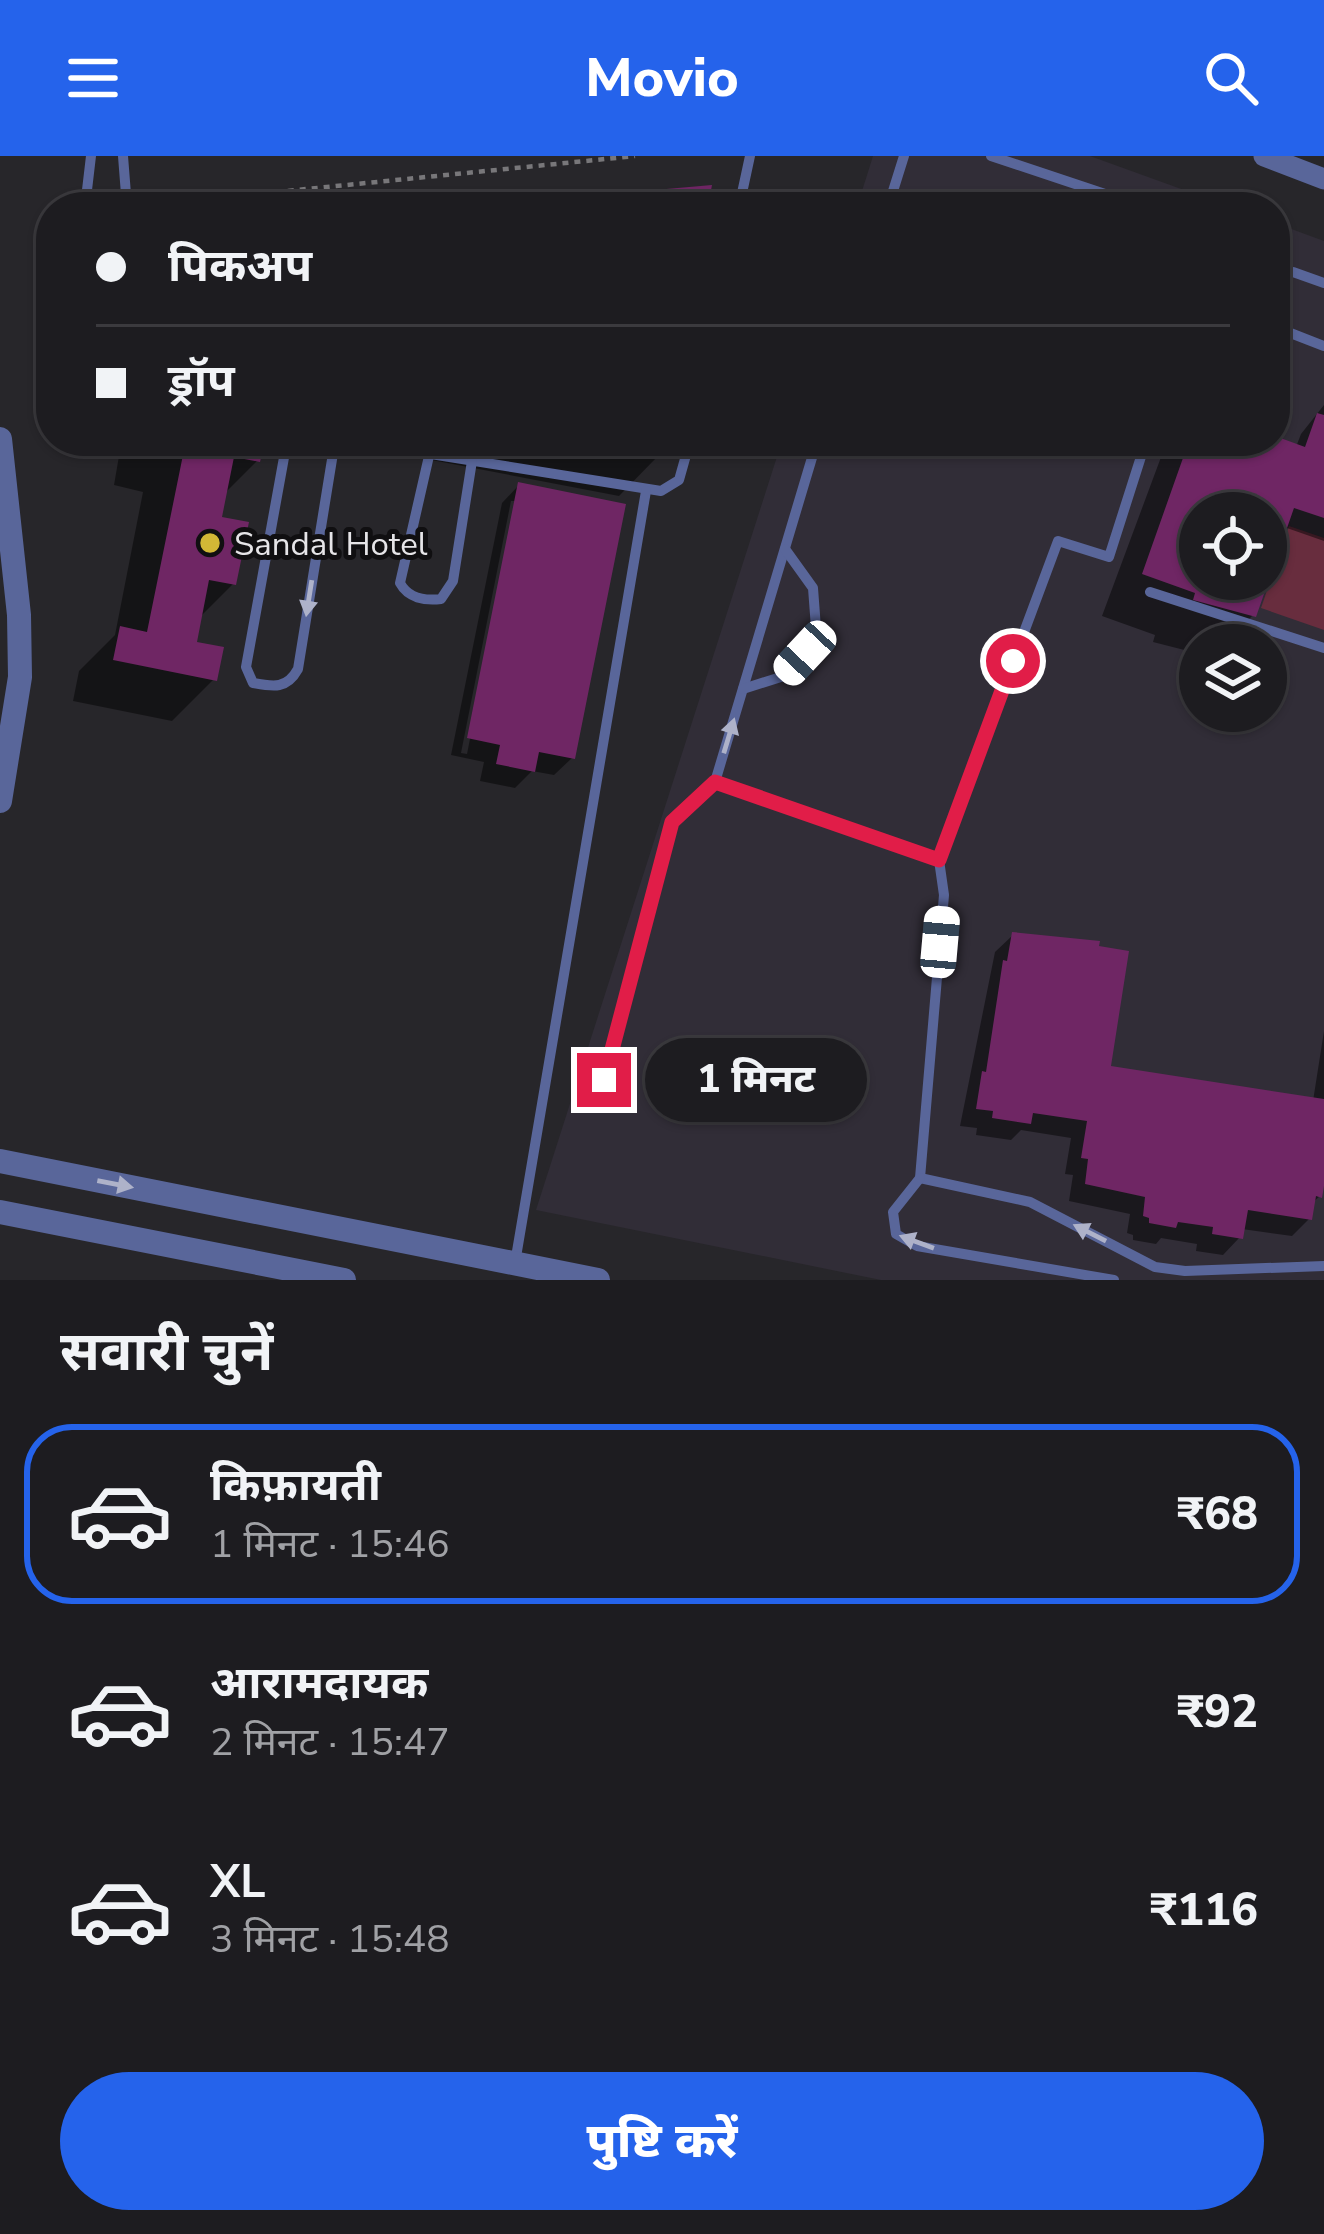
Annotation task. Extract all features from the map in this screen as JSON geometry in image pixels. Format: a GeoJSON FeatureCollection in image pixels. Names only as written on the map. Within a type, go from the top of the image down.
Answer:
{"type":"FeatureCollection","features":[{"type":"Feature","properties":{"kind":"street"},"geometry":{"type":"LineString","coordinates":[[1264,156],[1324,178]]}},
{"type":"Feature","properties":{"kind":"street"},"geometry":{"type":"LineString","coordinates":[[0,439],[20,656],[0,801]]}},
{"type":"Feature","properties":{"kind":"street"},"geometry":{"type":"LineString","coordinates":[[0,1161],[598,1280]]}},
{"type":"Feature","properties":{"kind":"street"},"geometry":{"type":"LineString","coordinates":[[0,1212],[344,1280]]}},
{"type":"Feature","properties":{"kind":"lane"},"geometry":{"type":"LineString","coordinates":[[87,192],[92,156]]}},
{"type":"Feature","properties":{"kind":"lane"},"geometry":{"type":"LineString","coordinates":[[123,156],[126,192]]}},
{"type":"Feature","properties":{"kind":"lane"},"geometry":{"type":"LineString","coordinates":[[742,192],[750,156]]}},
{"type":"Feature","properties":{"kind":"lane"},"geometry":{"type":"LineString","coordinates":[[893,192],[904,156]]}},
{"type":"Feature","properties":{"kind":"lane"},"geometry":{"type":"LineString","coordinates":[[991,156],[1099,192]]}},
{"type":"Feature","properties":{"kind":"lane"},"geometry":{"type":"LineString","coordinates":[[1293,272],[1324,283]]}},
{"type":"Feature","properties":{"kind":"lane"},"geometry":{"type":"LineString","coordinates":[[1290,333],[1324,346]]}},
{"type":"Feature","properties":{"kind":"lane"},"geometry":{"type":"LineString","coordinates":[[284,456],[246,667],[254,683],[273,687],[292,680],[298,669],[333,456]]}},
{"type":"Feature","properties":{"kind":"lane"},"geometry":{"type":"LineString","coordinates":[[472,461],[453,581],[441,599],[428,601],[405,592],[400,584],[429,456],[472,461],[646,491],[661,491],[679,480],[686,456]]}},
{"type":"Feature","properties":{"kind":"lane"},"geometry":{"type":"LineString","coordinates":[[604,1080],[672,822],[715,782],[813,456]]}},
{"type":"Feature","properties":{"kind":"lane"},"geometry":{"type":"LineString","coordinates":[[1114,1280],[916,1246],[896,1234],[892,1212],[920,1178],[944,895],[939,860],[1058,541],[1108,557],[1141,456]]}},
{"type":"Feature","properties":{"kind":"lane"},"geometry":{"type":"LineString","coordinates":[[515,1263],[646,491]]}},
{"type":"Feature","properties":{"kind":"lane"},"geometry":{"type":"LineString","coordinates":[[743,689],[784,676],[805,653],[816,628],[814,588],[785,549]]}},
{"type":"Feature","properties":{"kind":"lane"},"geometry":{"type":"LineString","coordinates":[[1150,592],[1324,648]]}},
{"type":"Feature","properties":{"kind":"lane"},"geometry":{"type":"LineString","coordinates":[[715,782],[939,860]]}},
{"type":"Feature","properties":{"kind":"lane"},"geometry":{"type":"LineString","coordinates":[[920,1178],[1030,1202],[1164,1274],[1324,1266]]}},
{"type":"Feature","properties":{"kind":"path"},"geometry":{"type":"LineString","coordinates":[[277,192],[635,156]]}},
{"type":"Feature","properties":{"kind":"shaded area"},"geometry":{"type":"Polygon","coordinates":[[[873,156],[1090,156],[1190,192],[862,192],[873,156]]]}},
{"type":"Feature","properties":{"kind":"shaded area"},"geometry":{"type":"Polygon","coordinates":[[[1290,229],[1324,241],[1324,1280],[881,1280],[536,1210],[777,456],[1290,456],[1290,229]]]}},
{"type":"Feature","properties":{"kind":"shaded area"},"geometry":{"type":"Polygon","coordinates":[[[1289,526],[1324,538],[1324,630],[1261,608],[1264,600],[1287,600],[1289,526]]]}},
{"type":"Feature","properties":{"kind":"building"},"geometry":{"type":"Polygon","coordinates":[[[712,185],[711,192],[632,192],[712,185]]]}},
{"type":"Feature","properties":{"kind":"building"},"geometry":{"type":"Polygon","coordinates":[[[1317,413],[1324,415],[1324,518],[1294,508],[1287,528],[1287,492],[1179,492],[1179,587],[1142,574],[1184,456],[1290,456],[1290,442],[1305,447],[1317,413]]]}},
{"type":"Feature","properties":{"kind":"building"},"geometry":{"type":"Polygon","coordinates":[[[183,456],[261,456],[260,462],[234,457],[222,517],[249,522],[236,585],[209,580],[197,642],[224,647],[217,681],[113,660],[120,626],[147,632],[183,456]]]}},
{"type":"Feature","properties":{"kind":"building"},"geometry":{"type":"Polygon","coordinates":[[[518,482],[626,504],[575,759],[539,752],[535,772],[496,764],[500,745],[467,738],[518,482]]]}},
{"type":"Feature","properties":{"kind":"building"},"geometry":{"type":"Polygon","coordinates":[[[1193,600],[1262,600],[1256,617],[1193,600]]]}},
{"type":"Feature","properties":{"kind":"building"},"geometry":{"type":"Polygon","coordinates":[[[1012,932],[1100,941],[1099,946],[1129,951],[1111,1066],[1324,1099],[1324,1186],[1322,1198],[1316,1196],[1312,1220],[1248,1210],[1243,1239],[1212,1234],[1213,1227],[1149,1223],[1143,1216],[1145,1197],[1085,1184],[1088,1159],[1081,1158],[1087,1121],[1033,1113],[1031,1124],[992,1118],[993,1111],[976,1109],[1012,932]]]}},
{"type":"Feature","properties":{"kind":"place","name":"Sandal Hotel"},"geometry":{"type":"Point","coordinates":[210,543]}},
{"type":"Feature","properties":{"kind":"route"},"geometry":{"type":"LineString","coordinates":[[604,1080],[672,822],[715,782],[939,860],[1013,661]]}}]}
